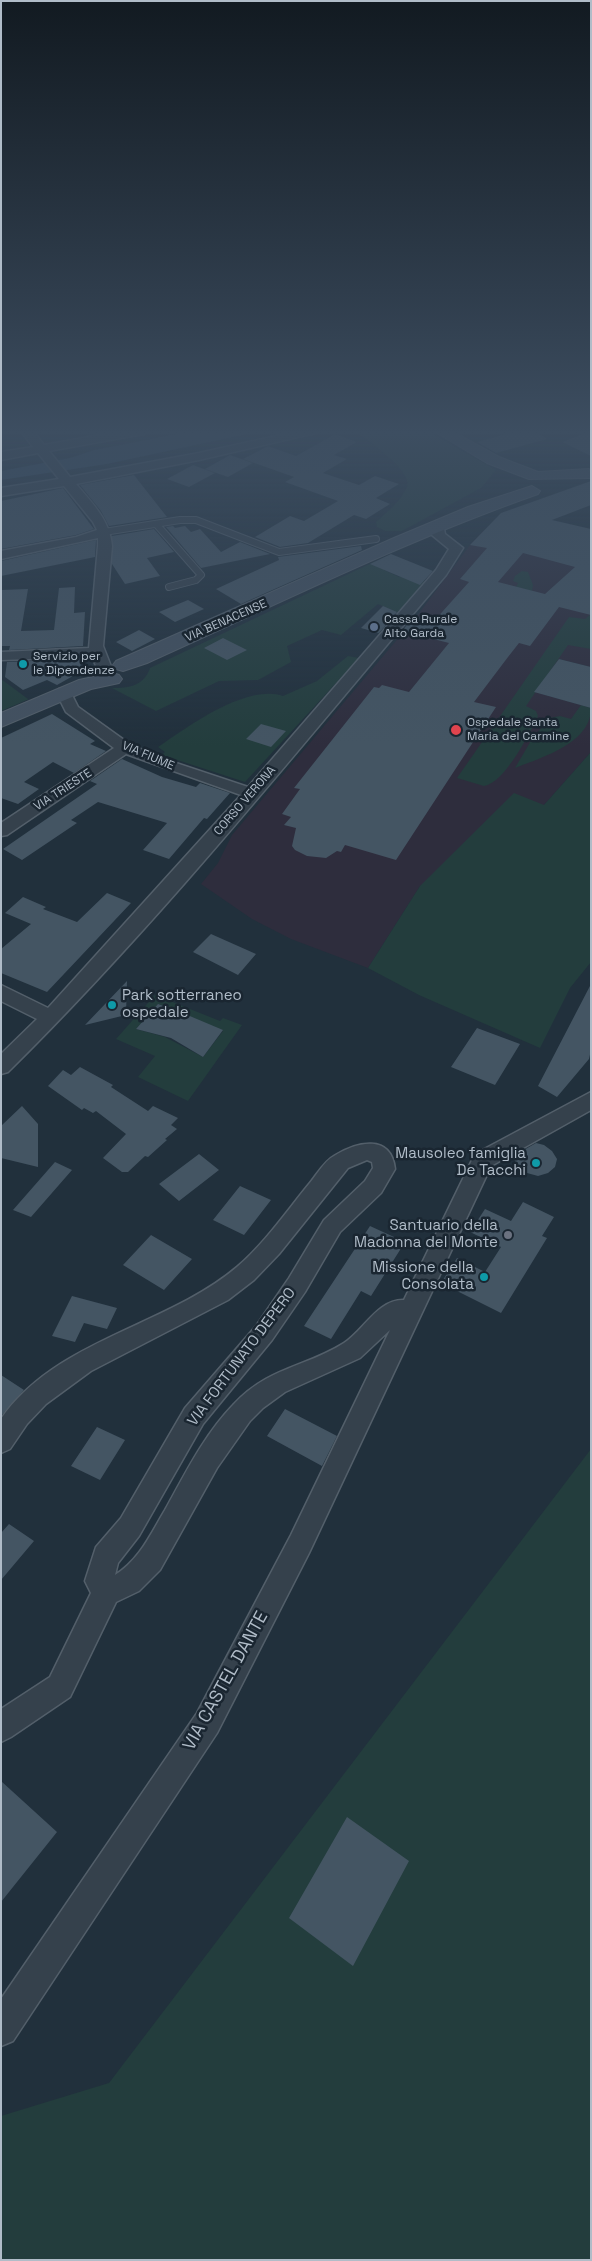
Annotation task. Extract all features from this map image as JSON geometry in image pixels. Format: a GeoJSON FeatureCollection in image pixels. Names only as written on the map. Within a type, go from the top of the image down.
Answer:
{"type":"FeatureCollection","features":[{"type":"Feature","properties":{"kind":"main road","name":"VIA BENACENSE"},"geometry":{"type":"LineString","coordinates":[[1,721],[64,692],[111,667],[416,536]]}},
{"type":"Feature","properties":{"kind":"street"},"geometry":{"type":"LineString","coordinates":[[1,555],[93,536]]}},
{"type":"Feature","properties":{"kind":"street"},"geometry":{"type":"LineString","coordinates":[[1,656],[111,667],[104,536]]}},
{"type":"Feature","properties":{"kind":"street","name":"CORSO VERONA"},"geometry":{"type":"LineString","coordinates":[[1,1066],[51,1018],[200,853],[401,621],[455,552],[456,548],[441,536]]}},
{"type":"Feature","properties":{"kind":"street","name":"VIA FIUME"},"geometry":{"type":"LineString","coordinates":[[64,692],[71,709],[125,748],[158,762],[251,792]]}},
{"type":"Feature","properties":{"kind":"street","name":"VIA TRIESTE"},"geometry":{"type":"LineString","coordinates":[[1,831],[125,748]]}},
{"type":"Feature","properties":{"kind":"street"},"geometry":{"type":"LineString","coordinates":[[1,992],[51,1018]]}},
{"type":"Feature","properties":{"kind":"street","name":"VIA CASTEL DANTE"},"geometry":{"type":"LineString","coordinates":[[1,2029],[206,1724],[300,1544],[483,1160],[591,1100]]}},
{"type":"Feature","properties":{"kind":"street","name":"VIA FORTUNATO DEPERO"},"geometry":{"type":"LineString","coordinates":[[1,1441],[18,1416],[37,1396],[82,1363],[220,1293],[246,1273],[271,1247],[340,1162],[366,1151],[377,1152],[383,1159],[384,1169],[372,1187],[332,1226],[264,1333],[224,1378],[194,1416],[130,1527],[106,1556],[99,1581],[107,1590]]}},
{"type":"Feature","properties":{"kind":"street"},"geometry":{"type":"LineString","coordinates":[[1,1727],[60,1687],[107,1590],[118,1589],[131,1581],[149,1563],[212,1453],[232,1423],[253,1400],[272,1384],[351,1351],[366,1340],[389,1316],[400,1310],[411,1311]]}},
{"type":"Feature","properties":{"kind":"lane"},"geometry":{"type":"LineString","coordinates":[[165,536],[201,575],[196,580],[169,587]]}},
{"type":"Feature","properties":{"kind":"lane"},"geometry":{"type":"LineString","coordinates":[[236,536],[279,552],[322,548],[376,539]]}},
{"type":"Feature","properties":{"kind":"shaded area","name":"Ospedale Santa Maria del Carmine"},"geometry":{"type":"Polygon","coordinates":[[[479,536],[514,536],[591,550],[591,667],[559,659],[535,692],[591,708],[591,752],[544,805],[420,886],[368,968],[291,939],[252,919],[201,884],[218,863],[232,835],[417,616],[479,536]]]}},
{"type":"Feature","properties":{"kind":"green space"},"geometry":{"type":"Polygon","coordinates":[[[376,561],[389,567],[384,570],[399,577],[405,574],[428,583],[399,613],[378,604],[341,635],[322,630],[287,646],[291,662],[258,680],[219,681],[156,711],[112,688],[135,685],[144,679],[150,668],[376,561]]]}},
{"type":"Feature","properties":{"kind":"green space"},"geometry":{"type":"Polygon","coordinates":[[[522,571],[528,572],[533,585],[532,591],[516,587],[518,583],[513,581],[515,576],[522,571]]]}},
{"type":"Feature","properties":{"kind":"green space"},"geometry":{"type":"Polygon","coordinates":[[[591,614],[591,649],[568,645],[526,706],[536,711],[538,716],[516,757],[508,767],[492,783],[484,786],[457,778],[569,617],[585,619],[591,614]]]}},
{"type":"Feature","properties":{"kind":"green space"},"geometry":{"type":"Polygon","coordinates":[[[348,656],[359,658],[245,782],[162,755],[165,752],[158,747],[218,709],[252,696],[268,694],[283,696],[317,681],[348,656]]]}},
{"type":"Feature","properties":{"kind":"green space"},"geometry":{"type":"Polygon","coordinates":[[[1,679],[28,699],[29,699],[1,711],[1,679]]]}},
{"type":"Feature","properties":{"kind":"green space"},"geometry":{"type":"Polygon","coordinates":[[[581,705],[591,708],[589,720],[583,731],[564,747],[515,768],[532,739],[550,718],[560,716],[571,719],[581,705]]]}},
{"type":"Feature","properties":{"kind":"green space"},"geometry":{"type":"Polygon","coordinates":[[[591,752],[591,962],[570,988],[540,1048],[419,995],[368,968],[420,886],[514,793],[544,805],[591,752]]]}},
{"type":"Feature","properties":{"kind":"green space"},"geometry":{"type":"Polygon","coordinates":[[[155,995],[220,1021],[223,1018],[242,1025],[188,1101],[138,1077],[155,1056],[116,1039],[155,995]],[[158,1004],[136,1029],[165,1037],[203,1057],[223,1031],[158,1004]]]}},
{"type":"Feature","properties":{"kind":"green space"},"geometry":{"type":"Polygon","coordinates":[[[591,1449],[591,2260],[1,2260],[1,2116],[109,2083],[591,1449]]]}},
{"type":"Feature","properties":{"kind":"building"},"geometry":{"type":"Polygon","coordinates":[[[1,536],[73,536],[1,549],[1,536]]]}},
{"type":"Feature","properties":{"kind":"building"},"geometry":{"type":"Polygon","coordinates":[[[112,536],[160,536],[174,552],[147,558],[160,576],[125,584],[112,564],[112,536]]]}},
{"type":"Feature","properties":{"kind":"building"},"geometry":{"type":"Polygon","coordinates":[[[173,536],[206,536],[221,552],[240,542],[270,554],[201,568],[173,536]]]}},
{"type":"Feature","properties":{"kind":"building"},"geometry":{"type":"Polygon","coordinates":[[[320,536],[308,543],[280,547],[255,537],[320,536]]]}},
{"type":"Feature","properties":{"kind":"building"},"geometry":{"type":"Polygon","coordinates":[[[479,536],[591,536],[591,615],[559,607],[530,646],[519,643],[474,702],[496,707],[396,860],[345,845],[341,852],[337,851],[326,858],[307,856],[295,850],[292,846],[296,828],[284,825],[291,817],[282,814],[300,789],[294,788],[374,687],[379,688],[382,685],[409,692],[449,643],[402,631],[414,616],[434,621],[469,582],[460,579],[487,548],[470,545],[479,536]],[[523,553],[498,582],[545,594],[575,567],[523,553]]]}},
{"type":"Feature","properties":{"kind":"building"},"geometry":{"type":"Polygon","coordinates":[[[96,540],[95,557],[1,576],[1,561],[96,540]]]}},
{"type":"Feature","properties":{"kind":"building"},"geometry":{"type":"Polygon","coordinates":[[[361,546],[362,550],[241,604],[216,589],[279,560],[278,557],[361,546]]]}},
{"type":"Feature","properties":{"kind":"building"},"geometry":{"type":"Polygon","coordinates":[[[391,554],[433,571],[420,585],[370,564],[391,554]]]}},
{"type":"Feature","properties":{"kind":"building"},"geometry":{"type":"Polygon","coordinates":[[[75,587],[74,613],[85,612],[83,646],[9,650],[10,646],[1,646],[1,590],[28,589],[21,631],[54,630],[59,588],[75,587]]]}},
{"type":"Feature","properties":{"kind":"building"},"geometry":{"type":"Polygon","coordinates":[[[188,600],[204,609],[175,622],[159,612],[188,600]]]}},
{"type":"Feature","properties":{"kind":"building"},"geometry":{"type":"Polygon","coordinates":[[[383,606],[397,612],[379,633],[361,628],[383,606]]]}},
{"type":"Feature","properties":{"kind":"building"},"geometry":{"type":"Polygon","coordinates":[[[139,630],[155,639],[132,651],[116,642],[139,630]]]}},
{"type":"Feature","properties":{"kind":"building"},"geometry":{"type":"Polygon","coordinates":[[[223,638],[247,650],[227,660],[204,648],[223,638]]]}},
{"type":"Feature","properties":{"kind":"building"},"geometry":{"type":"Polygon","coordinates":[[[81,659],[80,672],[57,685],[47,680],[23,690],[5,677],[7,662],[81,659]]]}},
{"type":"Feature","properties":{"kind":"building","name":"Ospedale Santa Maria del Carmine"},"geometry":{"type":"Polygon","coordinates":[[[559,659],[591,667],[591,708],[534,692],[559,659]]]}},
{"type":"Feature","properties":{"kind":"building"},"geometry":{"type":"Polygon","coordinates":[[[52,714],[95,741],[90,744],[106,751],[74,773],[53,762],[24,782],[39,789],[18,804],[1,798],[1,738],[52,714]]]}},
{"type":"Feature","properties":{"kind":"building"},"geometry":{"type":"Polygon","coordinates":[[[261,724],[286,731],[271,747],[246,739],[261,724]]]}},
{"type":"Feature","properties":{"kind":"building"},"geometry":{"type":"Polygon","coordinates":[[[122,759],[162,777],[196,787],[200,783],[230,793],[207,819],[204,818],[169,859],[143,850],[167,823],[98,802],[71,820],[77,823],[22,860],[3,849],[97,784],[90,781],[122,759]]]}},
{"type":"Feature","properties":{"kind":"building"},"geometry":{"type":"Polygon","coordinates":[[[107,893],[131,903],[47,992],[1,973],[1,949],[31,924],[5,913],[23,897],[46,907],[43,909],[77,922],[107,893]]]}},
{"type":"Feature","properties":{"kind":"building"},"geometry":{"type":"Polygon","coordinates":[[[211,934],[256,954],[238,975],[193,952],[211,934]]]}},
{"type":"Feature","properties":{"kind":"building"},"geometry":{"type":"Polygon","coordinates":[[[127,981],[126,1015],[85,1025],[127,981]]]}},
{"type":"Feature","properties":{"kind":"building"},"geometry":{"type":"Polygon","coordinates":[[[591,984],[591,1050],[589,1059],[557,1097],[538,1086],[591,984]]]}},
{"type":"Feature","properties":{"kind":"building"},"geometry":{"type":"Polygon","coordinates":[[[158,1004],[223,1030],[203,1057],[171,1038],[136,1029],[158,1004]]]}},
{"type":"Feature","properties":{"kind":"building"},"geometry":{"type":"Polygon","coordinates":[[[477,1028],[520,1044],[495,1085],[451,1067],[477,1028]]]}},
{"type":"Feature","properties":{"kind":"building"},"geometry":{"type":"Polygon","coordinates":[[[80,1067],[113,1085],[111,1087],[148,1111],[153,1106],[178,1118],[171,1125],[177,1129],[165,1139],[167,1140],[148,1157],[145,1156],[128,1172],[122,1172],[103,1158],[126,1134],[96,1111],[93,1113],[84,1108],[82,1110],[48,1086],[63,1070],[71,1075],[80,1067]]]}},
{"type":"Feature","properties":{"kind":"building"},"geometry":{"type":"Polygon","coordinates":[[[22,1106],[38,1124],[38,1167],[1,1158],[1,1126],[22,1106]]]}},
{"type":"Feature","properties":{"kind":"building","name":"Mausoleo famiglia De Tacchi"},"geometry":{"type":"Polygon","coordinates":[[[536,1143],[544,1145],[552,1151],[557,1159],[555,1167],[548,1173],[538,1176],[527,1173],[518,1167],[514,1159],[515,1155],[536,1143]]]}},
{"type":"Feature","properties":{"kind":"building"},"geometry":{"type":"Polygon","coordinates":[[[199,1154],[219,1170],[179,1201],[159,1184],[199,1154]]]}},
{"type":"Feature","properties":{"kind":"building"},"geometry":{"type":"Polygon","coordinates":[[[55,1162],[72,1170],[31,1217],[13,1210],[55,1162]]]}},
{"type":"Feature","properties":{"kind":"building"},"geometry":{"type":"Polygon","coordinates":[[[240,1186],[271,1200],[244,1235],[213,1220],[240,1186]]]}},
{"type":"Feature","properties":{"kind":"building"},"geometry":{"type":"Polygon","coordinates":[[[523,1202],[554,1217],[542,1236],[547,1238],[501,1313],[441,1283],[457,1258],[485,1272],[501,1247],[470,1232],[485,1209],[511,1221],[523,1202]]]}},
{"type":"Feature","properties":{"kind":"building"},"geometry":{"type":"Polygon","coordinates":[[[370,1226],[405,1242],[371,1296],[361,1291],[331,1339],[304,1326],[370,1226]]]}},
{"type":"Feature","properties":{"kind":"building"},"geometry":{"type":"Polygon","coordinates":[[[151,1235],[192,1259],[164,1290],[123,1265],[151,1235]]]}},
{"type":"Feature","properties":{"kind":"building"},"geometry":{"type":"Polygon","coordinates":[[[72,1296],[117,1308],[107,1329],[84,1323],[75,1342],[52,1336],[72,1296]]]}},
{"type":"Feature","properties":{"kind":"building"},"geometry":{"type":"Polygon","coordinates":[[[1,1375],[24,1390],[1,1416],[1,1375]]]}},
{"type":"Feature","properties":{"kind":"building"},"geometry":{"type":"Polygon","coordinates":[[[285,1409],[337,1436],[322,1466],[267,1436],[285,1409]]]}},
{"type":"Feature","properties":{"kind":"building"},"geometry":{"type":"Polygon","coordinates":[[[97,1427],[125,1440],[100,1480],[71,1466],[97,1427]]]}},
{"type":"Feature","properties":{"kind":"building"},"geometry":{"type":"Polygon","coordinates":[[[9,1524],[34,1541],[1,1580],[1,1533],[9,1524]]]}},
{"type":"Feature","properties":{"kind":"building"},"geometry":{"type":"Polygon","coordinates":[[[1,1781],[57,1832],[1,1902],[1,1781]]]}},
{"type":"Feature","properties":{"kind":"building"},"geometry":{"type":"Polygon","coordinates":[[[347,1817],[409,1861],[353,1966],[289,1918],[347,1817]]]}},
{"type":"Feature","properties":{"kind":"place","name":"Cassa Rurale Alto Garda"},"geometry":{"type":"Point","coordinates":[374,627]}},
{"type":"Feature","properties":{"kind":"place","name":"Servizio per le Dipendenze"},"geometry":{"type":"Point","coordinates":[23,664]}},
{"type":"Feature","properties":{"kind":"place","name":"Ospedale Santa Maria del Carmine"},"geometry":{"type":"Point","coordinates":[456,730]}},
{"type":"Feature","properties":{"kind":"place","name":"Park sotterraneo ospedale"},"geometry":{"type":"Point","coordinates":[112,1005]}},
{"type":"Feature","properties":{"kind":"place","name":"Mausoleo famiglia De Tacchi"},"geometry":{"type":"Point","coordinates":[536,1163]}},
{"type":"Feature","properties":{"kind":"place","name":"Santuario della Madonna del Monte"},"geometry":{"type":"Point","coordinates":[508,1235]}},
{"type":"Feature","properties":{"kind":"place","name":"Missione della Consolata"},"geometry":{"type":"Point","coordinates":[484,1277]}}]}
